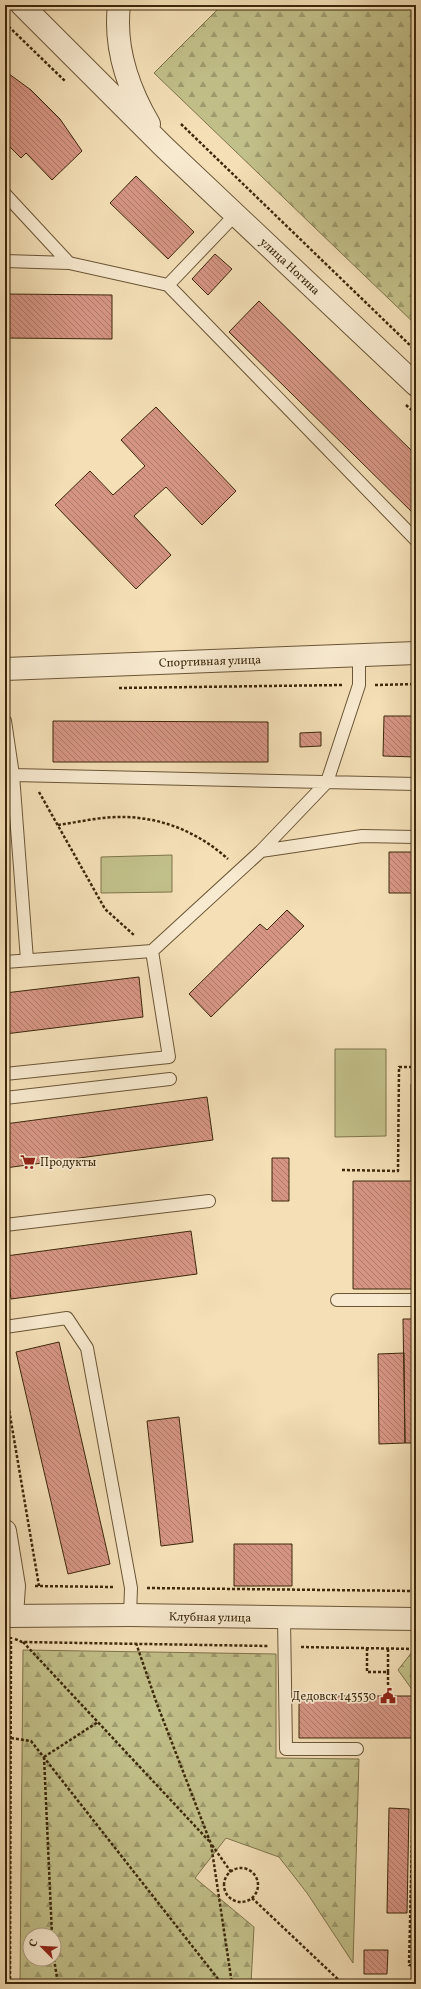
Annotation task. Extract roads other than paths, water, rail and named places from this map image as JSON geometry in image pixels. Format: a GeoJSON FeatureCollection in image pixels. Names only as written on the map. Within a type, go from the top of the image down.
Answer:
{"type":"FeatureCollection","features":[{"type":"Feature","properties":{"kind":"street"},"geometry":{"type":"LineString","coordinates":[[22,5],[164,147]]}},
{"type":"Feature","properties":{"kind":"street"},"geometry":{"type":"LineString","coordinates":[[119,5],[117,21],[120,50],[128,80],[141,110],[164,147]]}},
{"type":"Feature","properties":{"kind":"street","name":"улица Ногина"},"geometry":{"type":"LineString","coordinates":[[164,147],[416,385]]}},
{"type":"Feature","properties":{"kind":"street","name":"Спортивная улица"},"geometry":{"type":"LineString","coordinates":[[5,669],[416,653]]}},
{"type":"Feature","properties":{"kind":"street"},"geometry":{"type":"LineString","coordinates":[[5,1531],[14,1586],[9,1623]]}},
{"type":"Feature","properties":{"kind":"street","name":"Клубная улица"},"geometry":{"type":"LineString","coordinates":[[9,1623],[130,1615],[416,1619]]}},
{"type":"Feature","properties":{"kind":"lane"},"geometry":{"type":"LineString","coordinates":[[5,194],[69,263]]}},
{"type":"Feature","properties":{"kind":"lane"},"geometry":{"type":"LineString","coordinates":[[168,285],[235,215]]}},
{"type":"Feature","properties":{"kind":"lane"},"geometry":{"type":"LineString","coordinates":[[5,261],[69,263],[168,285],[416,540]]}},
{"type":"Feature","properties":{"kind":"lane"},"geometry":{"type":"LineString","coordinates":[[5,962],[152,951],[261,851],[327,782],[359,685],[359,655]]}},
{"type":"Feature","properties":{"kind":"lane"},"geometry":{"type":"LineString","coordinates":[[5,721],[13,774],[27,960]]}},
{"type":"Feature","properties":{"kind":"lane"},"geometry":{"type":"LineString","coordinates":[[13,774],[416,784]]}},
{"type":"Feature","properties":{"kind":"lane"},"geometry":{"type":"LineString","coordinates":[[261,851],[362,836],[416,837]]}},
{"type":"Feature","properties":{"kind":"lane"},"geometry":{"type":"LineString","coordinates":[[5,1074],[169,1057],[152,951]]}},
{"type":"Feature","properties":{"kind":"lane"},"geometry":{"type":"LineString","coordinates":[[5,1098],[170,1079]]}},
{"type":"Feature","properties":{"kind":"lane"},"geometry":{"type":"LineString","coordinates":[[5,1225],[209,1201]]}},
{"type":"Feature","properties":{"kind":"lane"},"geometry":{"type":"LineString","coordinates":[[337,1300],[416,1300]]}},
{"type":"Feature","properties":{"kind":"lane"},"geometry":{"type":"LineString","coordinates":[[5,1327],[67,1318],[87,1348],[131,1588],[130,1615]]}},
{"type":"Feature","properties":{"kind":"lane"},"geometry":{"type":"LineString","coordinates":[[284,1618],[286,1748],[357,1749]]}},
{"type":"Feature","properties":{"kind":"place","name":"Продукты"},"geometry":{"type":"Point","coordinates":[28,1162]}},
{"type":"Feature","properties":{"kind":"place","name":"Дедовск 143530"},"geometry":{"type":"Point","coordinates":[388,1696]}}]}
